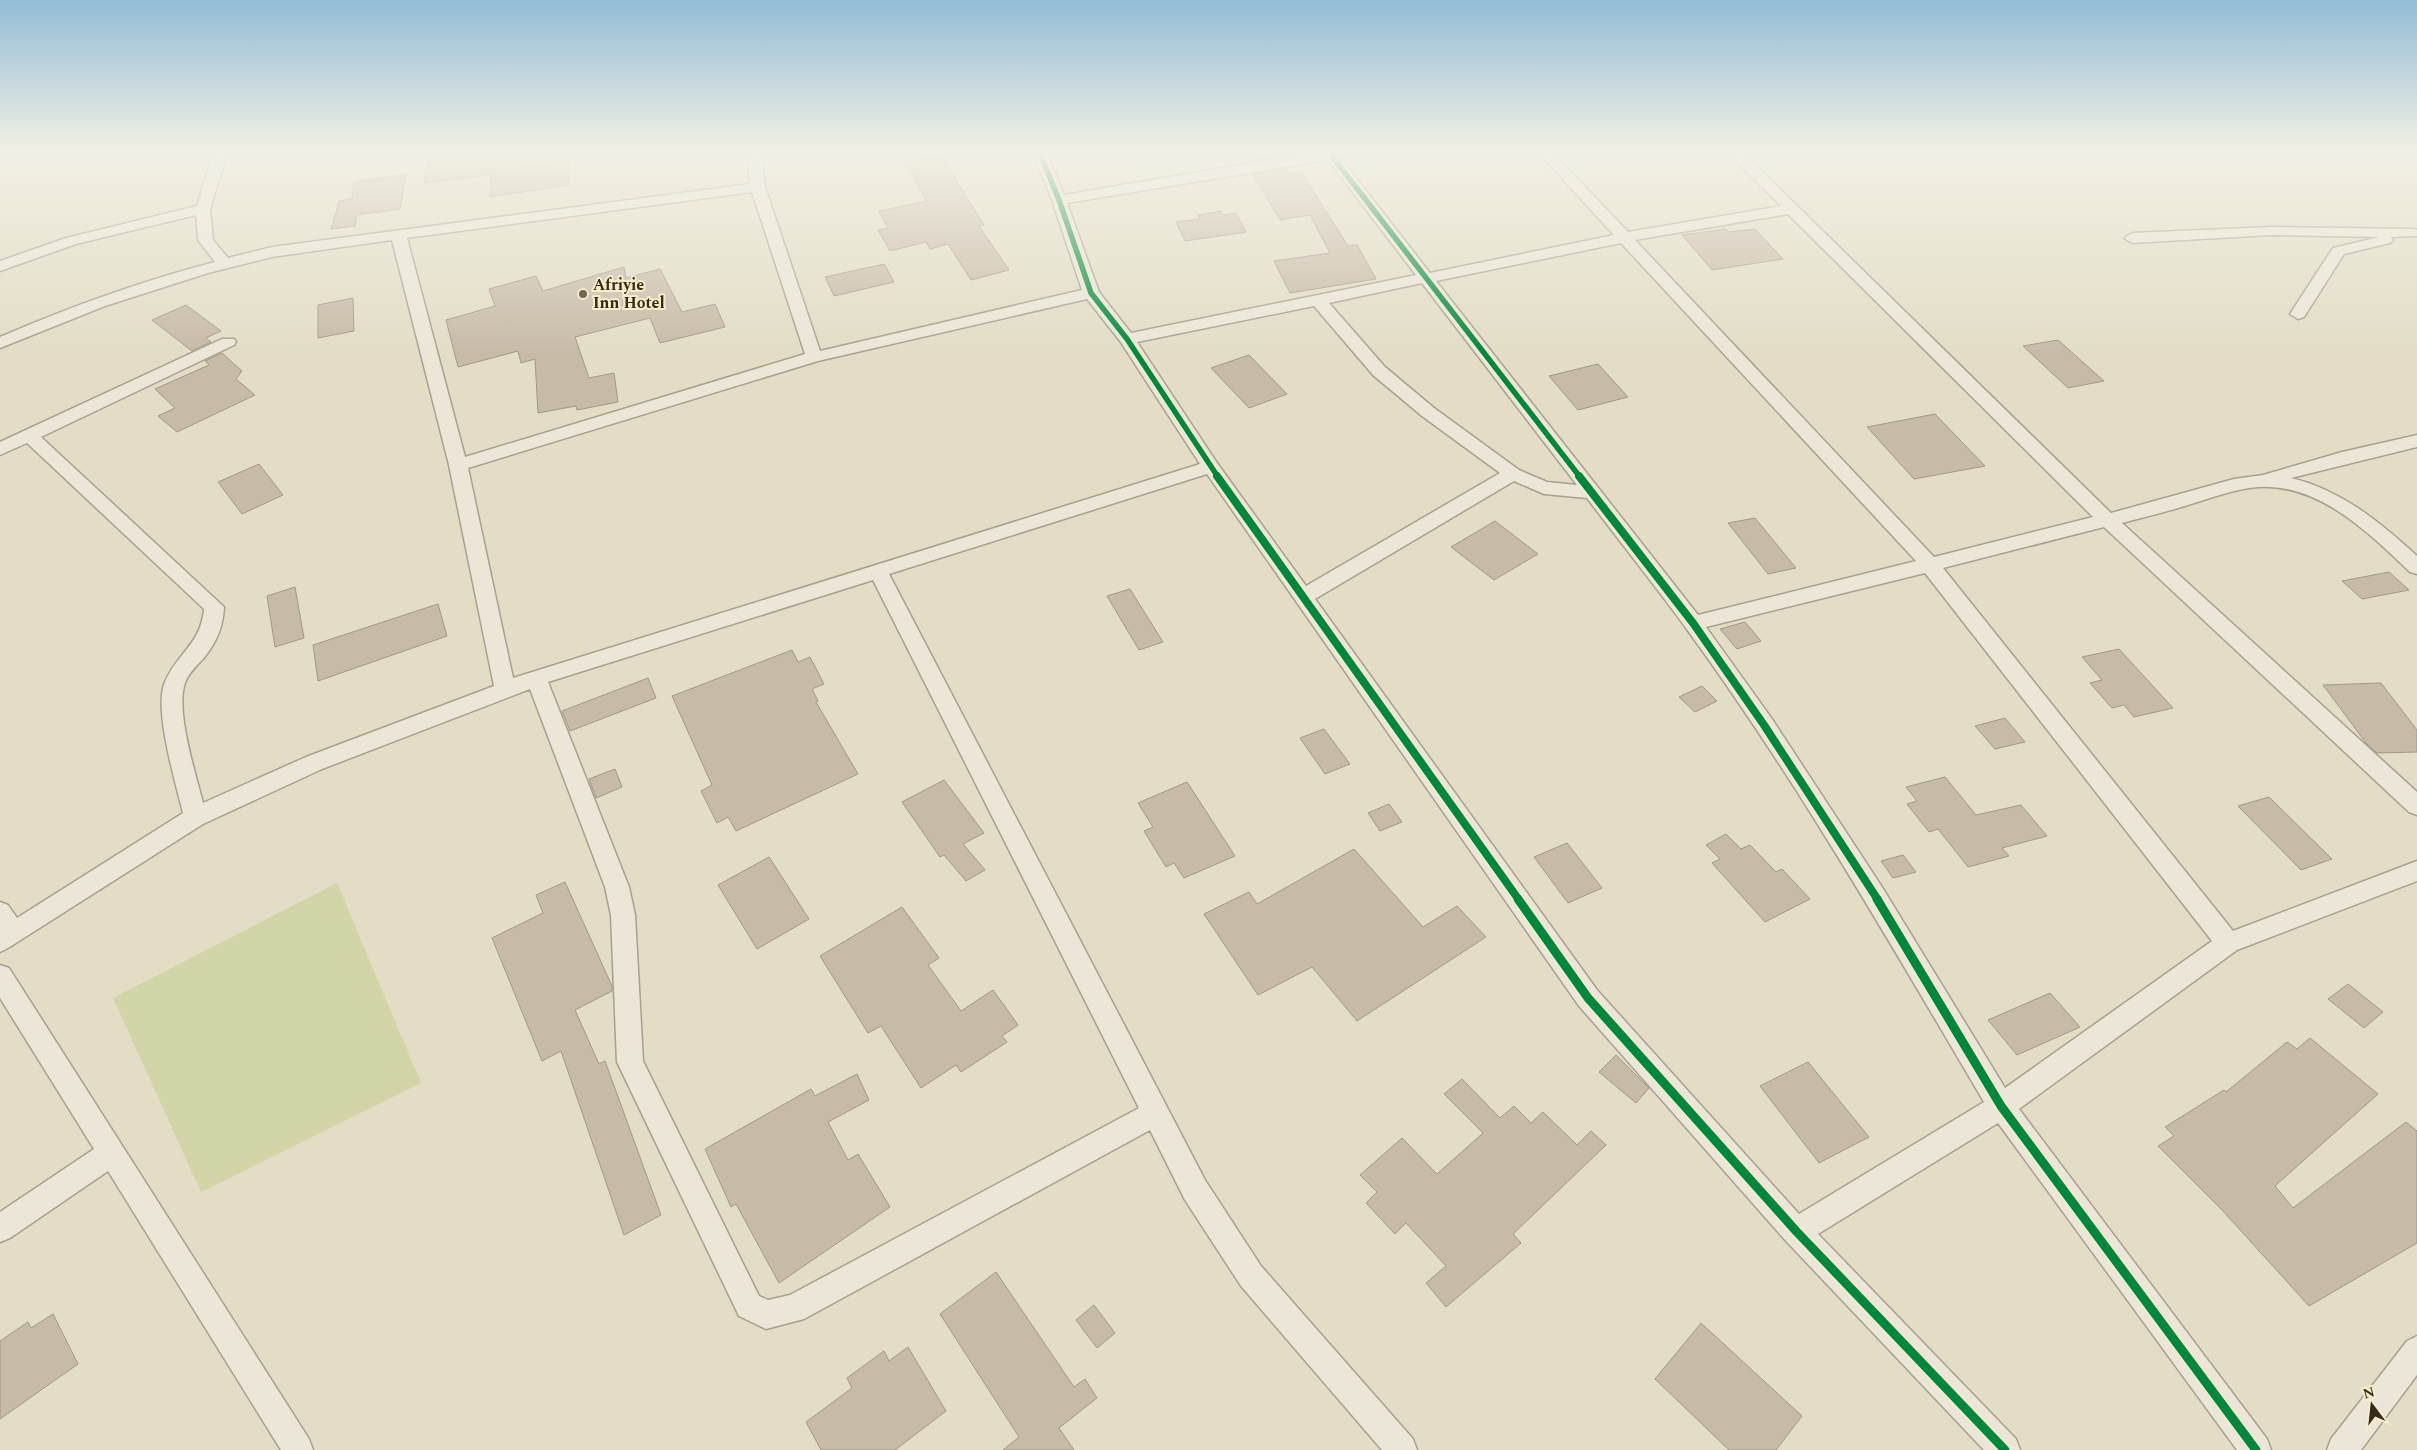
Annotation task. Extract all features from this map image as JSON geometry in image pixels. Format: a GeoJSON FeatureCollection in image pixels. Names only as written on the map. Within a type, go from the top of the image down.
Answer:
{"type":"FeatureCollection","features":[{"type":"Feature","properties":{"kind":"street"},"geometry":{"type":"LineString","coordinates":[[0,266],[71,241],[163,219]]}},
{"type":"Feature","properties":{"kind":"street"},"geometry":{"type":"LineString","coordinates":[[204,219],[206,240],[224,263]]}},
{"type":"Feature","properties":{"kind":"street"},"geometry":{"type":"LineString","coordinates":[[0,343],[141,289],[224,263],[272,252],[515,219]]}},
{"type":"Feature","properties":{"kind":"street"},"geometry":{"type":"LineString","coordinates":[[768,219],[814,357]]}},
{"type":"Feature","properties":{"kind":"street"},"geometry":{"type":"LineString","coordinates":[[1065,219],[1091,293],[1127,339],[1211,467],[1588,998],[1796,1232],[2006,1450]]}},
{"type":"Feature","properties":{"kind":"street"},"geometry":{"type":"LineString","coordinates":[[1380,219],[1693,623],[1764,725],[1874,894],[2001,1106],[2256,1450]]}},
{"type":"Feature","properties":{"kind":"street"},"geometry":{"type":"LineString","coordinates":[[1609,219],[1930,565],[2228,943]]}},
{"type":"Feature","properties":{"kind":"street"},"geometry":{"type":"LineString","coordinates":[[1127,339],[1627,237],[1734,219]]}},
{"type":"Feature","properties":{"kind":"street"},"geometry":{"type":"LineString","coordinates":[[1801,219],[2107,520],[2417,806]]}},
{"type":"Feature","properties":{"kind":"street"},"geometry":{"type":"LineString","coordinates":[[2132,238],[2271,231],[2415,233]]}},
{"type":"Feature","properties":{"kind":"street"},"geometry":{"type":"LineString","coordinates":[[2298,314],[2338,251],[2415,233]]}},
{"type":"Feature","properties":{"kind":"street"},"geometry":{"type":"LineString","coordinates":[[398,234],[458,465],[505,690]]}},
{"type":"Feature","properties":{"kind":"street"},"geometry":{"type":"LineString","coordinates":[[458,465],[814,357],[1091,293]]}},
{"type":"Feature","properties":{"kind":"street"},"geometry":{"type":"LineString","coordinates":[[1318,300],[1379,371],[1428,412],[1512,474],[1544,488],[1593,493]]}},
{"type":"Feature","properties":{"kind":"street"},"geometry":{"type":"LineString","coordinates":[[0,448],[228,342]]}},
{"type":"Feature","properties":{"kind":"street"},"geometry":{"type":"LineString","coordinates":[[29,435],[214,607],[214,618],[209,638],[174,684],[172,706],[195,817]]}},
{"type":"Feature","properties":{"kind":"street"},"geometry":{"type":"LineString","coordinates":[[1693,623],[2107,520],[2188,499],[2231,485],[2258,481],[2342,458],[2417,441]]}},
{"type":"Feature","properties":{"kind":"street"},"geometry":{"type":"LineString","coordinates":[[0,912],[7,937],[195,817],[314,763],[536,678],[1211,467]]}},
{"type":"Feature","properties":{"kind":"street"},"geometry":{"type":"LineString","coordinates":[[1304,596],[1512,474]]}},
{"type":"Feature","properties":{"kind":"street"},"geometry":{"type":"LineString","coordinates":[[2258,481],[2294,484],[2337,504],[2376,530],[2417,567]]}},
{"type":"Feature","properties":{"kind":"street"},"geometry":{"type":"LineString","coordinates":[[878,571],[1195,1190],[1251,1276],[1402,1450]]}},
{"type":"Feature","properties":{"kind":"street"},"geometry":{"type":"LineString","coordinates":[[536,678],[617,887],[623,915],[630,1062],[749,1306],[766,1315],[794,1309],[1155,1114]]}},
{"type":"Feature","properties":{"kind":"street"},"geometry":{"type":"LineString","coordinates":[[1796,1232],[2001,1106],[2228,943],[2417,871]]}},
{"type":"Feature","properties":{"kind":"street"},"geometry":{"type":"LineString","coordinates":[[0,976],[298,1450]]}},
{"type":"Feature","properties":{"kind":"street"},"geometry":{"type":"LineString","coordinates":[[0,1228],[112,1153]]}},
{"type":"Feature","properties":{"kind":"street"},"geometry":{"type":"LineString","coordinates":[[2342,1450],[2417,1351]]}},
{"type":"Feature","properties":{"kind":"green space"},"geometry":{"type":"Polygon","coordinates":[[[337,883],[421,1083],[201,1192],[113,998],[337,883]]]}},
{"type":"Feature","properties":{"kind":"building"},"geometry":{"type":"Polygon","coordinates":[[[334,219],[356,219],[355,226],[331,229],[334,219]]]}},
{"type":"Feature","properties":{"kind":"building"},"geometry":{"type":"Polygon","coordinates":[[[883,219],[980,219],[984,225],[979,226],[1009,270],[971,280],[948,244],[930,249],[926,242],[890,251],[878,230],[888,228],[883,219]]]}},
{"type":"Feature","properties":{"kind":"building"},"geometry":{"type":"Polygon","coordinates":[[[1200,219],[1239,219],[1246,232],[1185,241],[1176,222],[1200,219]]]}},
{"type":"Feature","properties":{"kind":"building"},"geometry":{"type":"Polygon","coordinates":[[[1312,219],[1331,219],[1348,246],[1357,245],[1376,279],[1290,293],[1274,261],[1330,253],[1312,219]]]}},
{"type":"Feature","properties":{"kind":"building"},"geometry":{"type":"Polygon","coordinates":[[[1726,229],[1729,232],[1755,229],[1783,259],[1712,270],[1682,235],[1726,229]]]}},
{"type":"Feature","properties":{"kind":"building"},"geometry":{"type":"Polygon","coordinates":[[[884,264],[894,282],[834,296],[825,277],[884,264]]]}},
{"type":"Feature","properties":{"kind":"building"},"geometry":{"type":"Polygon","coordinates":[[[624,267],[626,278],[660,269],[682,312],[715,304],[725,327],[660,343],[650,318],[575,337],[589,378],[614,373],[618,402],[577,410],[576,406],[538,413],[535,359],[521,363],[518,351],[458,367],[446,320],[495,306],[489,289],[536,276],[543,291],[624,267]]]}},
{"type":"Feature","properties":{"kind":"building"},"geometry":{"type":"Polygon","coordinates":[[[353,298],[354,331],[318,338],[318,305],[353,298]]]}},
{"type":"Feature","properties":{"kind":"building"},"geometry":{"type":"Polygon","coordinates":[[[186,305],[221,331],[206,338],[211,342],[192,351],[152,320],[186,305]]]}},
{"type":"Feature","properties":{"kind":"building"},"geometry":{"type":"Polygon","coordinates":[[[2058,340],[2104,381],[2068,388],[2023,346],[2058,340]]]}},
{"type":"Feature","properties":{"kind":"building"},"geometry":{"type":"Polygon","coordinates":[[[222,353],[242,371],[236,379],[255,395],[177,432],[158,416],[175,408],[155,389],[209,365],[205,361],[222,353]]]}},
{"type":"Feature","properties":{"kind":"building"},"geometry":{"type":"Polygon","coordinates":[[[1249,355],[1287,394],[1249,408],[1211,368],[1249,355]]]}},
{"type":"Feature","properties":{"kind":"building"},"geometry":{"type":"Polygon","coordinates":[[[1598,364],[1628,397],[1578,410],[1549,376],[1598,364]]]}},
{"type":"Feature","properties":{"kind":"building"},"geometry":{"type":"Polygon","coordinates":[[[1935,414],[1985,466],[1914,479],[1867,427],[1935,414]]]}},
{"type":"Feature","properties":{"kind":"building"},"geometry":{"type":"Polygon","coordinates":[[[259,464],[283,495],[242,514],[218,482],[259,464]]]}},
{"type":"Feature","properties":{"kind":"building"},"geometry":{"type":"Polygon","coordinates":[[[1755,518],[1796,568],[1768,574],[1728,523],[1755,518]]]}},
{"type":"Feature","properties":{"kind":"building"},"geometry":{"type":"Polygon","coordinates":[[[1495,521],[1538,554],[1494,580],[1451,547],[1495,521]]]}},
{"type":"Feature","properties":{"kind":"building"},"geometry":{"type":"Polygon","coordinates":[[[2389,572],[2409,590],[2362,599],[2342,581],[2389,572]]]}},
{"type":"Feature","properties":{"kind":"building"},"geometry":{"type":"Polygon","coordinates":[[[295,587],[304,638],[275,647],[267,596],[295,587]]]}},
{"type":"Feature","properties":{"kind":"building"},"geometry":{"type":"Polygon","coordinates":[[[1130,589],[1163,642],[1139,650],[1107,596],[1130,589]]]}},
{"type":"Feature","properties":{"kind":"building"},"geometry":{"type":"Polygon","coordinates":[[[438,604],[447,636],[318,681],[313,645],[438,604]]]}},
{"type":"Feature","properties":{"kind":"building"},"geometry":{"type":"Polygon","coordinates":[[[1745,622],[1761,641],[1737,649],[1720,629],[1745,622]]]}},
{"type":"Feature","properties":{"kind":"building"},"geometry":{"type":"Polygon","coordinates":[[[2119,649],[2173,708],[2134,717],[2124,705],[2112,708],[2090,683],[2102,680],[2082,657],[2119,649]]]}},
{"type":"Feature","properties":{"kind":"building"},"geometry":{"type":"Polygon","coordinates":[[[792,650],[798,662],[810,657],[824,684],[812,689],[818,701],[816,702],[858,774],[736,831],[728,817],[717,823],[701,791],[712,785],[672,696],[792,650]]]}},
{"type":"Feature","properties":{"kind":"building"},"geometry":{"type":"Polygon","coordinates":[[[648,678],[656,698],[570,731],[562,711],[648,678]]]}},
{"type":"Feature","properties":{"kind":"building"},"geometry":{"type":"Polygon","coordinates":[[[2381,683],[2417,730],[2417,752],[2377,753],[2366,743],[2323,685],[2381,683]]]}},
{"type":"Feature","properties":{"kind":"building"},"geometry":{"type":"Polygon","coordinates":[[[1702,686],[1717,701],[1695,712],[1679,697],[1702,686]]]}},
{"type":"Feature","properties":{"kind":"building"},"geometry":{"type":"Polygon","coordinates":[[[2005,718],[2025,742],[1995,749],[1975,726],[2005,718]]]}},
{"type":"Feature","properties":{"kind":"building"},"geometry":{"type":"Polygon","coordinates":[[[1324,729],[1350,764],[1325,774],[1300,738],[1324,729]]]}},
{"type":"Feature","properties":{"kind":"building"},"geometry":{"type":"Polygon","coordinates":[[[615,769],[622,787],[596,798],[589,779],[615,769]]]}},
{"type":"Feature","properties":{"kind":"building"},"geometry":{"type":"Polygon","coordinates":[[[1945,777],[1976,815],[2021,805],[2047,836],[2002,848],[2009,856],[1968,867],[1938,829],[1929,832],[1907,804],[1917,801],[1906,787],[1945,777]]]}},
{"type":"Feature","properties":{"kind":"building"},"geometry":{"type":"Polygon","coordinates":[[[944,780],[984,833],[963,844],[985,870],[966,881],[944,855],[940,857],[902,802],[944,780]]]}},
{"type":"Feature","properties":{"kind":"building"},"geometry":{"type":"Polygon","coordinates":[[[1187,782],[1235,856],[1184,878],[1174,863],[1166,867],[1144,831],[1153,827],[1138,803],[1187,782]]]}},
{"type":"Feature","properties":{"kind":"building"},"geometry":{"type":"Polygon","coordinates":[[[2269,797],[2332,859],[2301,870],[2238,806],[2269,797]]]}},
{"type":"Feature","properties":{"kind":"building"},"geometry":{"type":"Polygon","coordinates":[[[1389,804],[1402,822],[1380,831],[1368,813],[1389,804]]]}},
{"type":"Feature","properties":{"kind":"building"},"geometry":{"type":"Polygon","coordinates":[[[1726,834],[1741,849],[1750,845],[1776,872],[1782,869],[1810,899],[1765,922],[1712,863],[1720,859],[1706,845],[1726,834]]]}},
{"type":"Feature","properties":{"kind":"building"},"geometry":{"type":"Polygon","coordinates":[[[1567,843],[1602,888],[1568,903],[1534,857],[1567,843]]]}},
{"type":"Feature","properties":{"kind":"building"},"geometry":{"type":"Polygon","coordinates":[[[1354,849],[1423,927],[1457,906],[1486,937],[1357,1021],[1312,967],[1258,995],[1204,914],[1249,892],[1257,904],[1354,849]]]}},
{"type":"Feature","properties":{"kind":"building"},"geometry":{"type":"Polygon","coordinates":[[[1903,855],[1916,872],[1893,878],[1881,861],[1903,855]]]}},
{"type":"Feature","properties":{"kind":"building"},"geometry":{"type":"Polygon","coordinates":[[[769,857],[809,919],[757,949],[718,885],[769,857]]]}},
{"type":"Feature","properties":{"kind":"building"},"geometry":{"type":"Polygon","coordinates":[[[565,882],[612,986],[612,991],[575,1010],[599,1064],[605,1061],[661,1215],[624,1235],[561,1051],[542,1061],[492,938],[543,913],[536,895],[565,882]]]}},
{"type":"Feature","properties":{"kind":"building"},"geometry":{"type":"Polygon","coordinates":[[[902,907],[939,958],[928,965],[961,1011],[993,990],[1018,1025],[1002,1036],[1007,1042],[961,1072],[956,1065],[921,1088],[881,1026],[868,1033],[820,956],[902,907]]]}},
{"type":"Feature","properties":{"kind":"building"},"geometry":{"type":"Polygon","coordinates":[[[2348,984],[2383,1012],[2364,1028],[2328,999],[2348,984]]]}},
{"type":"Feature","properties":{"kind":"building"},"geometry":{"type":"Polygon","coordinates":[[[2050,993],[2080,1027],[2017,1055],[1988,1020],[2050,993]]]}},
{"type":"Feature","properties":{"kind":"building"},"geometry":{"type":"Polygon","coordinates":[[[2310,1038],[2378,1094],[2275,1186],[2293,1208],[2406,1122],[2417,1131],[2417,1243],[2309,1306],[2222,1210],[2158,1146],[2174,1136],[2165,1127],[2224,1090],[2226,1092],[2287,1042],[2297,1049],[2310,1038]]]}},
{"type":"Feature","properties":{"kind":"building"},"geometry":{"type":"Polygon","coordinates":[[[1616,1055],[1649,1088],[1636,1103],[1599,1072],[1616,1055]]]}},
{"type":"Feature","properties":{"kind":"building"},"geometry":{"type":"Polygon","coordinates":[[[1808,1062],[1869,1137],[1819,1163],[1760,1086],[1808,1062]]]}},
{"type":"Feature","properties":{"kind":"building"},"geometry":{"type":"Polygon","coordinates":[[[857,1074],[869,1100],[828,1122],[848,1160],[858,1154],[890,1207],[779,1283],[736,1204],[731,1207],[705,1149],[811,1089],[815,1096],[857,1074]]]}},
{"type":"Feature","properties":{"kind":"building"},"geometry":{"type":"Polygon","coordinates":[[[1462,1079],[1500,1118],[1514,1106],[1531,1123],[1543,1112],[1577,1145],[1591,1131],[1606,1145],[1513,1234],[1521,1243],[1446,1307],[1426,1283],[1446,1266],[1406,1223],[1395,1234],[1366,1203],[1377,1192],[1360,1175],[1402,1138],[1437,1174],[1483,1133],[1444,1094],[1462,1079]]]}},
{"type":"Feature","properties":{"kind":"building"},"geometry":{"type":"Polygon","coordinates":[[[996,1272],[1074,1387],[1085,1379],[1097,1398],[1059,1428],[1074,1450],[1003,1450],[1019,1437],[940,1314],[996,1272]]]}},
{"type":"Feature","properties":{"kind":"building"},"geometry":{"type":"Polygon","coordinates":[[[1094,1305],[1115,1333],[1097,1348],[1076,1320],[1094,1305]]]}},
{"type":"Feature","properties":{"kind":"building"},"geometry":{"type":"Polygon","coordinates":[[[53,1314],[78,1364],[0,1419],[0,1341],[28,1322],[31,1328],[53,1314]]]}},
{"type":"Feature","properties":{"kind":"building"},"geometry":{"type":"Polygon","coordinates":[[[1701,1323],[1802,1416],[1776,1450],[1729,1450],[1655,1379],[1701,1323]]]}},
{"type":"Feature","properties":{"kind":"building"},"geometry":{"type":"Polygon","coordinates":[[[908,1347],[946,1411],[895,1450],[821,1450],[806,1422],[852,1388],[847,1378],[884,1351],[889,1361],[908,1347]]]}},
{"type":"Feature","properties":{"kind":"cycle path"},"geometry":{"type":"LineString","coordinates":[[1065,219],[1091,293],[1127,339],[1211,467],[1588,998],[1796,1231],[2005,1450]]}},
{"type":"Feature","properties":{"kind":"cycle path"},"geometry":{"type":"LineString","coordinates":[[1380,219],[1693,623],[1764,725],[1874,894],[2001,1106],[2256,1450]]}},
{"type":"Feature","properties":{"kind":"place","name":"Afriyie Inn Hotel"},"geometry":{"type":"Point","coordinates":[583,294]}}]}
